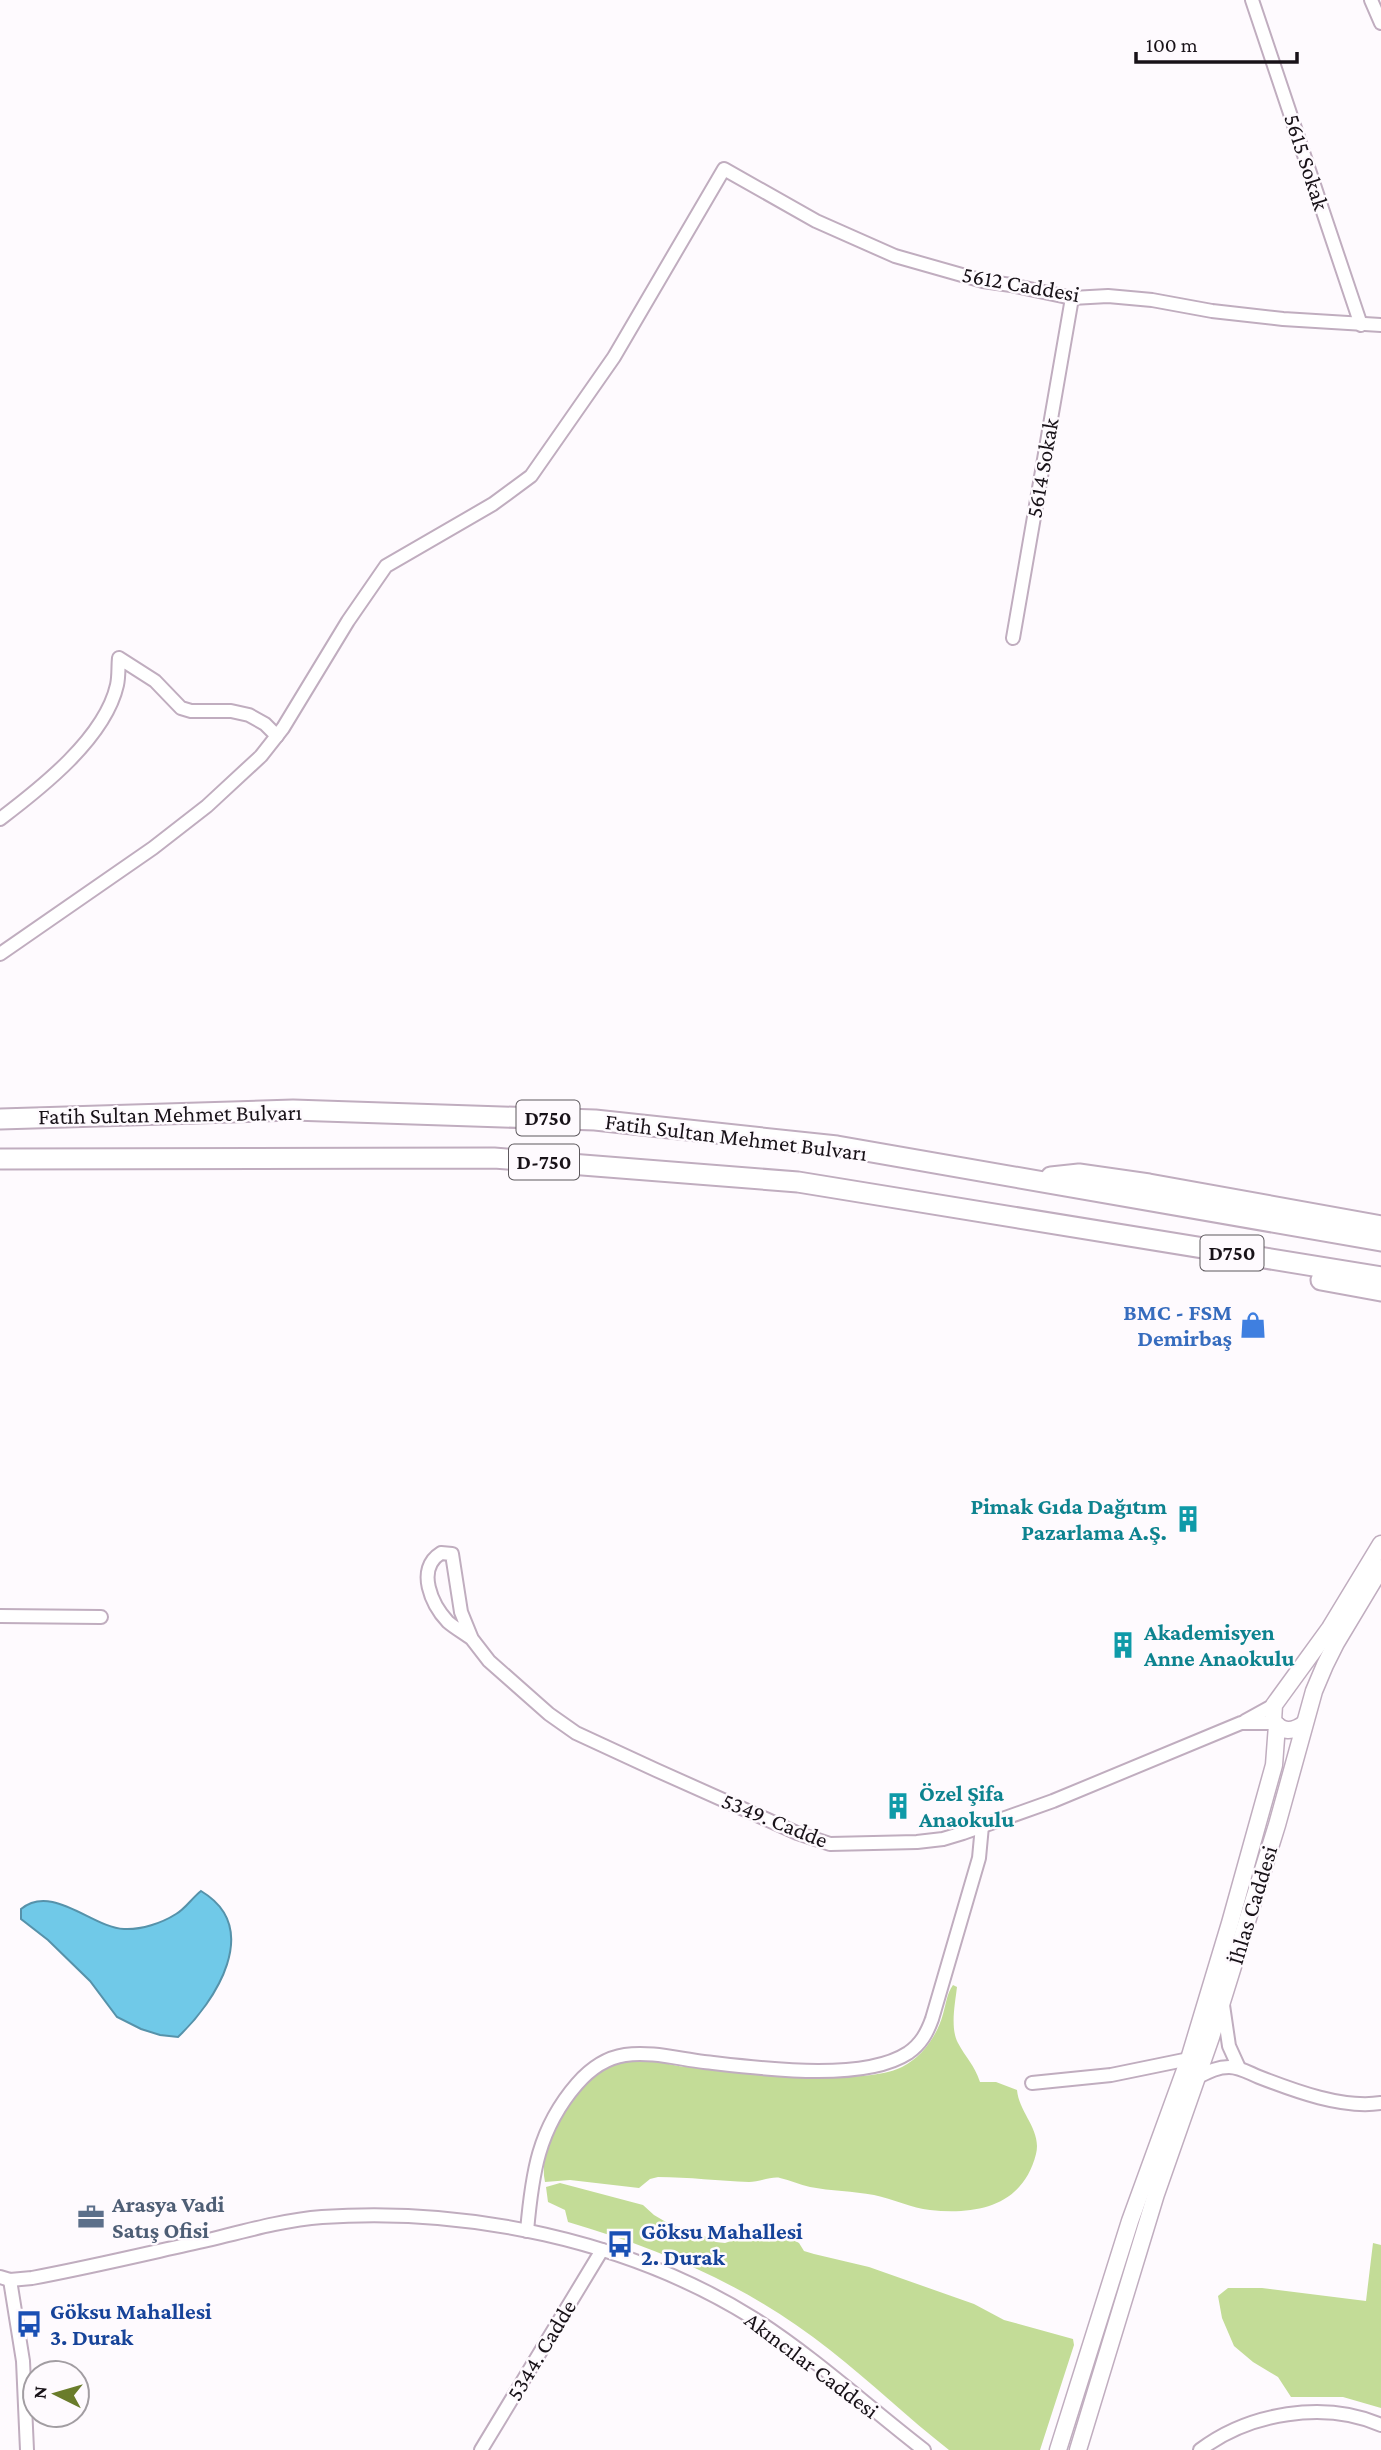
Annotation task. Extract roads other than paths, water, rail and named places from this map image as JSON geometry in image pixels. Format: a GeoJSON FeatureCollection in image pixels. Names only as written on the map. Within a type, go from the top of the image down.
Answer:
{"type":"FeatureCollection","features":[{"type":"Feature","properties":{"kind":"highway","name":"Fatih Sultan Mehmet Bulvarı"},"geometry":{"type":"LineString","coordinates":[[0,1118],[293,1110],[595,1120],[837,1146],[1381,1241]]}},
{"type":"Feature","properties":{"kind":"highway","name":"Fatih Sultan Mehmet Bulvarı"},"geometry":{"type":"LineString","coordinates":[[0,1159],[494,1158],[798,1182],[1381,1277]]}},
{"type":"Feature","properties":{"kind":"highway"},"geometry":{"type":"LineString","coordinates":[[1030,1180],[1079,1174],[1381,1226]]}},
{"type":"Feature","properties":{"kind":"highway"},"geometry":{"type":"LineString","coordinates":[[1023,1218],[1068,1239],[1381,1291]]}},
{"type":"Feature","properties":{"kind":"main road"},"geometry":{"type":"LineString","coordinates":[[1276,1702],[1287,1696],[1303,1701],[1306,1718],[1293,1730],[1287,1731],[1276,1724],[1272,1715],[1276,1702],[1330,1629],[1381,1544]]}},
{"type":"Feature","properties":{"kind":"main road","name":"İhlas Caddesi"},"geometry":{"type":"LineString","coordinates":[[1191,2081],[1223,2001],[1277,1825],[1306,1718],[1325,1665],[1381,1568]]}},
{"type":"Feature","properties":{"kind":"main road","name":"İhlas Caddesi"},"geometry":{"type":"LineString","coordinates":[[1191,2081],[1189,2059],[1274,1765],[1276,1724]]}},
{"type":"Feature","properties":{"kind":"main road"},"geometry":{"type":"LineString","coordinates":[[1058,2450],[1130,2221],[1191,2081]]}},
{"type":"Feature","properties":{"kind":"main road"},"geometry":{"type":"LineString","coordinates":[[1078,2450],[1191,2081]]}},
{"type":"Feature","properties":{"kind":"street","name":"5615 Sokak"},"geometry":{"type":"LineString","coordinates":[[1252,0],[1361,325]]}},
{"type":"Feature","properties":{"kind":"street"},"geometry":{"type":"LineString","coordinates":[[1371,0],[1381,23]]}},
{"type":"Feature","properties":{"kind":"street","name":"5612 Caddesi"},"geometry":{"type":"LineString","coordinates":[[277,736],[348,621],[386,566],[493,504],[531,476],[614,357],[724,169],[816,220],[895,256],[983,281],[1072,298],[1108,296],[1212,311],[1381,325]]}},
{"type":"Feature","properties":{"kind":"street","name":"5614 Sokak"},"geometry":{"type":"LineString","coordinates":[[1013,638],[1072,298]]}},
{"type":"Feature","properties":{"kind":"street"},"geometry":{"type":"LineString","coordinates":[[0,820],[38,790],[86,741],[111,703],[117,685],[119,658],[155,681],[181,708],[191,711],[231,711],[249,715],[265,724],[277,736],[261,757],[207,806],[153,848],[0,954]]}},
{"type":"Feature","properties":{"kind":"street","name":"5349. Cadde"},"geometry":{"type":"LineString","coordinates":[[471,1639],[461,1612],[452,1554],[441,1553],[432,1560],[428,1571],[431,1595],[449,1623],[471,1639],[505,1675],[550,1714],[576,1733],[811,1839],[830,1844],[943,1839],[1053,1801],[1241,1723],[1276,1724]]}},
{"type":"Feature","properties":{"kind":"street"},"geometry":{"type":"LineString","coordinates":[[0,1616],[101,1617]]}},
{"type":"Feature","properties":{"kind":"street"},"geometry":{"type":"LineString","coordinates":[[1241,1723],[1276,1702]]}},
{"type":"Feature","properties":{"kind":"street"},"geometry":{"type":"LineString","coordinates":[[527,2231],[531,2185],[537,2156],[548,2126],[564,2099],[584,2075],[609,2059],[632,2054],[767,2068],[849,2070],[895,2060],[917,2046],[926,2036],[946,1973],[979,1858],[982,1826]]}},
{"type":"Feature","properties":{"kind":"street"},"geometry":{"type":"LineString","coordinates":[[1223,2001],[1228,2046],[1239,2068]]}},
{"type":"Feature","properties":{"kind":"street"},"geometry":{"type":"LineString","coordinates":[[1032,2083],[1111,2075],[1189,2059]]}},
{"type":"Feature","properties":{"kind":"street"},"geometry":{"type":"LineString","coordinates":[[1191,2081],[1218,2068],[1239,2068],[1328,2101],[1350,2104],[1381,2103]]}},
{"type":"Feature","properties":{"kind":"street","name":"Akıncılar Caddesi"},"geometry":{"type":"LineString","coordinates":[[5,2278],[72,2270],[256,2228],[320,2217],[396,2216],[454,2219],[527,2231],[631,2260],[684,2283],[752,2318],[822,2367],[869,2408],[924,2450]]}},
{"type":"Feature","properties":{"kind":"street","name":"5344. Cadde"},"geometry":{"type":"LineString","coordinates":[[481,2450],[602,2250]]}},
{"type":"Feature","properties":{"kind":"street"},"geometry":{"type":"LineString","coordinates":[[5,2278],[23,2361],[27,2450]]}},
{"type":"Feature","properties":{"kind":"street"},"geometry":{"type":"LineString","coordinates":[[1200,2450],[1214,2439],[1241,2425],[1279,2416],[1317,2412],[1356,2417],[1381,2425]]}},
{"type":"Feature","properties":{"kind":"water"},"geometry":{"type":"Polygon","coordinates":[[[201,1891],[219,1906],[229,1924],[231,1944],[227,1964],[218,1985],[178,2037],[141,2029],[117,2017],[90,1981],[48,1940],[21,1919],[21,1909],[33,1902],[46,1901],[112,1927],[137,1928],[170,1917],[201,1891]]]}},
{"type":"Feature","properties":{"kind":"place","name":"BMC - FSM Demirbaş"},"geometry":{"type":"Point","coordinates":[1253,1325]}},
{"type":"Feature","properties":{"kind":"place","name":"Pimak Gıda Dağıtım Pazarlama A.Ş."},"geometry":{"type":"Point","coordinates":[1188,1519]}},
{"type":"Feature","properties":{"kind":"place","name":"Akademisyen Anne Anaokulu"},"geometry":{"type":"Point","coordinates":[1123,1645]}},
{"type":"Feature","properties":{"kind":"place","name":"Özel Şifa Anaokulu"},"geometry":{"type":"Point","coordinates":[898,1806]}},
{"type":"Feature","properties":{"kind":"place","name":"Arasya Vadi Satış Ofisi"},"geometry":{"type":"Point","coordinates":[91,2217]}},
{"type":"Feature","properties":{"kind":"place","name":"Göksu Mahallesi 2. Durak"},"geometry":{"type":"Point","coordinates":[620,2244]}},
{"type":"Feature","properties":{"kind":"place","name":"Göksu Mahallesi 3. Durak"},"geometry":{"type":"Point","coordinates":[29,2324]}}]}
